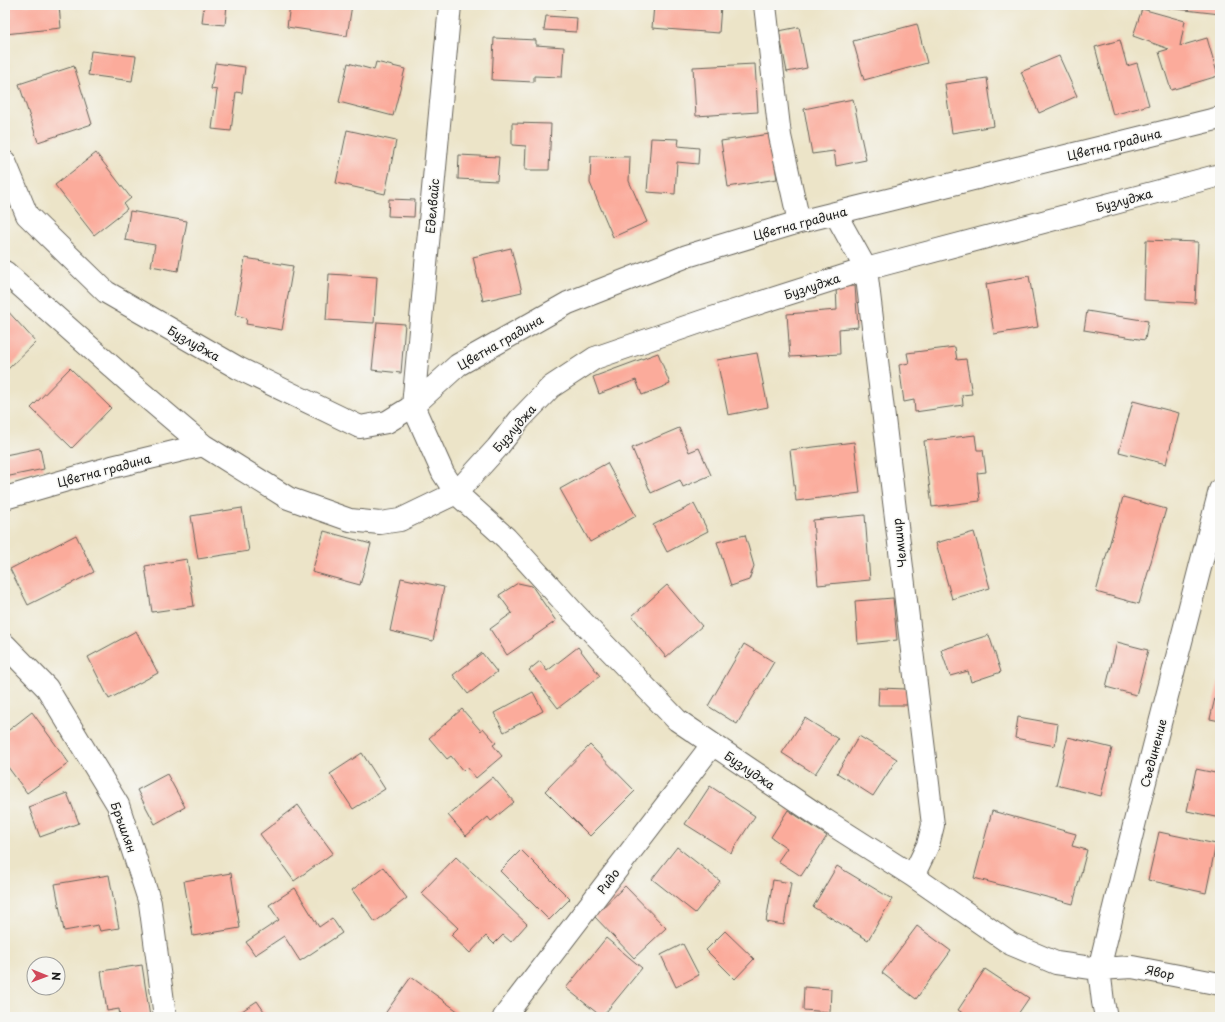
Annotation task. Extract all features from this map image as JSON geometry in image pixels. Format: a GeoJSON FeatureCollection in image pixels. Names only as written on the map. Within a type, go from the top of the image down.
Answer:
{"type":"FeatureCollection","features":[{"type":"Feature","properties":{"kind":"street","name":"Еделвайс"},"geometry":{"type":"LineString","coordinates":[[413,406],[450,5]]}},
{"type":"Feature","properties":{"kind":"street"},"geometry":{"type":"LineString","coordinates":[[765,5],[780,136],[799,222]]}},
{"type":"Feature","properties":{"kind":"street","name":"Цветна градина"},"geometry":{"type":"LineString","coordinates":[[413,406],[458,365],[568,303],[687,256],[799,222],[1220,118]]}},
{"type":"Feature","properties":{"kind":"street","name":"Бузлуджа"},"geometry":{"type":"LineString","coordinates":[[5,162],[27,215],[106,292],[238,368],[360,427],[386,422],[413,406],[443,473],[456,492],[506,538],[574,613],[677,720],[822,818],[913,876],[1011,944],[1056,963],[1099,969]]}},
{"type":"Feature","properties":{"kind":"street","name":"Бузлуджа"},"geometry":{"type":"LineString","coordinates":[[5,272],[137,389],[203,445],[288,498],[350,520],[380,523],[400,520],[456,492],[497,448],[520,419],[551,387],[595,358],[706,320],[866,269],[1220,174]]}},
{"type":"Feature","properties":{"kind":"street","name":"Чемшир"},"geometry":{"type":"LineString","coordinates":[[835,213],[866,269],[933,825],[928,845],[913,876]]}},
{"type":"Feature","properties":{"kind":"street","name":"Цветна градина"},"geometry":{"type":"LineString","coordinates":[[5,498],[112,467],[203,445]]}},
{"type":"Feature","properties":{"kind":"street","name":"Съединение"},"geometry":{"type":"LineString","coordinates":[[1106,1017],[1099,969],[1140,801],[1220,490]]}},
{"type":"Feature","properties":{"kind":"street","name":"Бръшлян"},"geometry":{"type":"LineString","coordinates":[[5,644],[47,688],[118,805],[150,903],[165,1017]]}},
{"type":"Feature","properties":{"kind":"street","name":"Ридо"},"geometry":{"type":"LineString","coordinates":[[504,1017],[712,744]]}},
{"type":"Feature","properties":{"kind":"street","name":"Явор"},"geometry":{"type":"LineString","coordinates":[[1099,969],[1132,967],[1220,984]]}},
{"type":"Feature","properties":{"kind":"building"},"geometry":{"type":"Polygon","coordinates":[[[5,5],[59,5],[61,28],[5,34],[5,5]]]}},
{"type":"Feature","properties":{"kind":"building"},"geometry":{"type":"Polygon","coordinates":[[[125,5],[148,5],[148,9],[125,5]]]}},
{"type":"Feature","properties":{"kind":"building"},"geometry":{"type":"Polygon","coordinates":[[[204,5],[227,5],[225,25],[202,23],[204,5]]]}},
{"type":"Feature","properties":{"kind":"building"},"geometry":{"type":"Polygon","coordinates":[[[290,5],[352,5],[347,36],[287,27],[290,5]]]}},
{"type":"Feature","properties":{"kind":"building"},"geometry":{"type":"Polygon","coordinates":[[[565,5],[565,9],[542,6],[565,5]]]}},
{"type":"Feature","properties":{"kind":"building"},"geometry":{"type":"Polygon","coordinates":[[[654,5],[721,5],[719,33],[652,28],[654,5]]]}},
{"type":"Feature","properties":{"kind":"building"},"geometry":{"type":"Polygon","coordinates":[[[1168,5],[1220,5],[1220,14],[1168,8],[1168,5]]]}},
{"type":"Feature","properties":{"kind":"building"},"geometry":{"type":"Polygon","coordinates":[[[1142,9],[1185,21],[1180,46],[1207,38],[1218,76],[1171,90],[1159,52],[1169,49],[1133,36],[1142,9]]]}},
{"type":"Feature","properties":{"kind":"building"},"geometry":{"type":"Polygon","coordinates":[[[546,16],[577,18],[576,32],[544,30],[546,16]]]}},
{"type":"Feature","properties":{"kind":"building"},"geometry":{"type":"Polygon","coordinates":[[[917,24],[927,63],[864,80],[853,41],[917,24]]]}},
{"type":"Feature","properties":{"kind":"building"},"geometry":{"type":"Polygon","coordinates":[[[799,27],[807,68],[787,72],[779,31],[799,27]]]}},
{"type":"Feature","properties":{"kind":"building"},"geometry":{"type":"Polygon","coordinates":[[[494,38],[536,40],[536,45],[564,47],[562,77],[534,76],[534,82],[492,80],[494,38]]]}},
{"type":"Feature","properties":{"kind":"building"},"geometry":{"type":"Polygon","coordinates":[[[1120,40],[1127,66],[1137,63],[1149,105],[1113,115],[1095,47],[1120,40]]]}},
{"type":"Feature","properties":{"kind":"building"},"geometry":{"type":"Polygon","coordinates":[[[91,51],[136,56],[132,81],[88,75],[91,51]]]}},
{"type":"Feature","properties":{"kind":"building"},"geometry":{"type":"Polygon","coordinates":[[[1059,56],[1077,96],[1039,113],[1021,72],[1059,56]]]}},
{"type":"Feature","properties":{"kind":"building"},"geometry":{"type":"Polygon","coordinates":[[[376,62],[405,69],[393,116],[339,102],[348,63],[374,70],[376,62]]]}},
{"type":"Feature","properties":{"kind":"building"},"geometry":{"type":"Polygon","coordinates":[[[215,63],[245,67],[242,93],[236,92],[231,131],[212,129],[217,90],[211,89],[215,63]]]}},
{"type":"Feature","properties":{"kind":"building"},"geometry":{"type":"Polygon","coordinates":[[[755,64],[758,112],[696,116],[693,67],[755,64]]]}},
{"type":"Feature","properties":{"kind":"building"},"geometry":{"type":"Polygon","coordinates":[[[74,66],[92,124],[38,142],[19,84],[74,66]]]}},
{"type":"Feature","properties":{"kind":"building"},"geometry":{"type":"Polygon","coordinates":[[[987,78],[994,126],[952,133],[945,84],[987,78]]]}},
{"type":"Feature","properties":{"kind":"building"},"geometry":{"type":"Polygon","coordinates":[[[853,99],[866,160],[836,166],[834,151],[812,154],[804,109],[853,99]]]}},
{"type":"Feature","properties":{"kind":"building"},"geometry":{"type":"Polygon","coordinates":[[[512,123],[551,124],[549,170],[525,170],[526,146],[512,145],[512,123]]]}},
{"type":"Feature","properties":{"kind":"building"},"geometry":{"type":"Polygon","coordinates":[[[347,130],[396,141],[385,194],[336,183],[347,130]]]}},
{"type":"Feature","properties":{"kind":"building"},"geometry":{"type":"Polygon","coordinates":[[[770,134],[777,179],[728,187],[721,141],[770,134]]]}},
{"type":"Feature","properties":{"kind":"building"},"geometry":{"type":"Polygon","coordinates":[[[651,138],[679,139],[678,146],[699,148],[698,164],[677,162],[675,194],[647,192],[651,138]]]}},
{"type":"Feature","properties":{"kind":"building"},"geometry":{"type":"Polygon","coordinates":[[[96,153],[131,198],[124,204],[127,209],[94,235],[55,185],[96,153]]]}},
{"type":"Feature","properties":{"kind":"building"},"geometry":{"type":"Polygon","coordinates":[[[459,155],[499,157],[497,181],[458,179],[459,155]]]}},
{"type":"Feature","properties":{"kind":"building"},"geometry":{"type":"Polygon","coordinates":[[[591,156],[630,157],[629,181],[647,222],[613,237],[590,183],[591,156]]]}},
{"type":"Feature","properties":{"kind":"building"},"geometry":{"type":"Polygon","coordinates":[[[389,199],[415,200],[414,217],[388,216],[389,199]]]}},
{"type":"Feature","properties":{"kind":"building"},"geometry":{"type":"Polygon","coordinates":[[[130,211],[187,221],[178,271],[151,266],[155,245],[125,240],[130,211]]]}},
{"type":"Feature","properties":{"kind":"building"},"geometry":{"type":"Polygon","coordinates":[[[1146,240],[1198,242],[1195,303],[1144,300],[1146,240]]]}},
{"type":"Feature","properties":{"kind":"building"},"geometry":{"type":"Polygon","coordinates":[[[511,248],[522,292],[483,301],[473,257],[511,248]]]}},
{"type":"Feature","properties":{"kind":"building"},"geometry":{"type":"Polygon","coordinates":[[[245,258],[293,266],[282,330],[246,324],[247,318],[235,315],[245,258]]]}},
{"type":"Feature","properties":{"kind":"building"},"geometry":{"type":"Polygon","coordinates":[[[329,274],[377,277],[374,323],[326,320],[329,274]]]}},
{"type":"Feature","properties":{"kind":"building"},"geometry":{"type":"Polygon","coordinates":[[[1029,276],[1038,327],[994,334],[986,284],[1029,276]]]}},
{"type":"Feature","properties":{"kind":"building"},"geometry":{"type":"Polygon","coordinates":[[[855,286],[858,327],[839,329],[840,354],[790,357],[787,314],[837,310],[836,287],[855,286]]]}},
{"type":"Feature","properties":{"kind":"building"},"geometry":{"type":"Polygon","coordinates":[[[5,308],[36,342],[7,370],[5,368],[5,308]]]}},
{"type":"Feature","properties":{"kind":"building"},"geometry":{"type":"Polygon","coordinates":[[[1087,311],[1148,321],[1145,340],[1084,330],[1087,311]]]}},
{"type":"Feature","properties":{"kind":"building"},"geometry":{"type":"Polygon","coordinates":[[[377,322],[405,324],[401,373],[372,370],[377,322]]]}},
{"type":"Feature","properties":{"kind":"building"},"geometry":{"type":"Polygon","coordinates":[[[955,347],[957,360],[966,359],[972,394],[962,395],[963,405],[915,412],[914,400],[904,402],[899,365],[909,363],[907,353],[955,347]]]}},
{"type":"Feature","properties":{"kind":"building"},"geometry":{"type":"Polygon","coordinates":[[[658,353],[670,384],[642,395],[636,380],[599,394],[593,377],[658,353]]]}},
{"type":"Feature","properties":{"kind":"building"},"geometry":{"type":"Polygon","coordinates":[[[757,353],[768,407],[728,415],[717,360],[757,353]]]}},
{"type":"Feature","properties":{"kind":"building"},"geometry":{"type":"Polygon","coordinates":[[[70,368],[111,408],[72,448],[31,408],[70,368]]]}},
{"type":"Feature","properties":{"kind":"building"},"geometry":{"type":"Polygon","coordinates":[[[1133,401],[1179,413],[1166,464],[1119,452],[1133,401]]]}},
{"type":"Feature","properties":{"kind":"building"},"geometry":{"type":"Polygon","coordinates":[[[679,428],[689,452],[699,448],[711,475],[683,487],[680,480],[651,493],[632,448],[679,428]]]}},
{"type":"Feature","properties":{"kind":"building"},"geometry":{"type":"Polygon","coordinates":[[[975,435],[977,450],[983,450],[986,472],[977,473],[980,501],[932,507],[924,441],[975,435]]]}},
{"type":"Feature","properties":{"kind":"building"},"geometry":{"type":"Polygon","coordinates":[[[854,442],[860,493],[796,501],[790,450],[854,442]]]}},
{"type":"Feature","properties":{"kind":"building"},"geometry":{"type":"Polygon","coordinates":[[[40,448],[44,469],[5,477],[5,455],[40,448]]]}},
{"type":"Feature","properties":{"kind":"building"},"geometry":{"type":"Polygon","coordinates":[[[607,463],[636,516],[590,542],[560,489],[607,463]]]}},
{"type":"Feature","properties":{"kind":"building"},"geometry":{"type":"Polygon","coordinates":[[[1123,497],[1166,509],[1139,604],[1096,592],[1123,497]]]}},
{"type":"Feature","properties":{"kind":"building"},"geometry":{"type":"Polygon","coordinates":[[[694,504],[708,531],[667,552],[653,525],[694,504]]]}},
{"type":"Feature","properties":{"kind":"building"},"geometry":{"type":"Polygon","coordinates":[[[242,508],[249,551],[198,559],[191,516],[242,508]]]}},
{"type":"Feature","properties":{"kind":"building"},"geometry":{"type":"Polygon","coordinates":[[[865,515],[870,580],[818,585],[813,520],[865,515]]]}},
{"type":"Feature","properties":{"kind":"building"},"geometry":{"type":"Polygon","coordinates":[[[324,531],[371,544],[360,585],[312,572],[324,531]]]}},
{"type":"Feature","properties":{"kind":"building"},"geometry":{"type":"Polygon","coordinates":[[[974,532],[990,588],[952,599],[936,543],[974,532]]]}},
{"type":"Feature","properties":{"kind":"building"},"geometry":{"type":"Polygon","coordinates":[[[76,535],[94,572],[28,605],[10,569],[76,535]]]}},
{"type":"Feature","properties":{"kind":"building"},"geometry":{"type":"Polygon","coordinates":[[[745,535],[754,566],[749,580],[731,586],[717,542],[745,535]]]}},
{"type":"Feature","properties":{"kind":"building"},"geometry":{"type":"Polygon","coordinates":[[[187,559],[194,606],[152,612],[145,566],[187,559]]]}},
{"type":"Feature","properties":{"kind":"building"},"geometry":{"type":"Polygon","coordinates":[[[401,578],[444,587],[433,641],[390,631],[401,578]]]}},
{"type":"Feature","properties":{"kind":"building"},"geometry":{"type":"Polygon","coordinates":[[[518,583],[532,586],[556,621],[507,655],[490,629],[512,613],[499,595],[518,583]]]}},
{"type":"Feature","properties":{"kind":"building"},"geometry":{"type":"Polygon","coordinates":[[[667,585],[702,626],[666,657],[632,616],[667,585]]]}},
{"type":"Feature","properties":{"kind":"building"},"geometry":{"type":"Polygon","coordinates":[[[893,598],[897,640],[858,644],[855,601],[893,598]]]}},
{"type":"Feature","properties":{"kind":"building"},"geometry":{"type":"Polygon","coordinates":[[[136,631],[158,673],[109,699],[88,657],[136,631]]]}},
{"type":"Feature","properties":{"kind":"building"},"geometry":{"type":"Polygon","coordinates":[[[989,635],[1001,672],[971,682],[968,671],[950,676],[941,650],[989,635]]]}},
{"type":"Feature","properties":{"kind":"building"},"geometry":{"type":"Polygon","coordinates":[[[1117,642],[1148,650],[1136,695],[1106,687],[1117,642]]]}},
{"type":"Feature","properties":{"kind":"building"},"geometry":{"type":"Polygon","coordinates":[[[744,644],[774,662],[737,724],[708,706],[744,644]]]}},
{"type":"Feature","properties":{"kind":"building"},"geometry":{"type":"Polygon","coordinates":[[[578,647],[600,676],[558,708],[529,670],[540,661],[547,671],[578,647]]]}},
{"type":"Feature","properties":{"kind":"building"},"geometry":{"type":"Polygon","coordinates":[[[482,653],[497,672],[468,694],[453,675],[482,653]]]}},
{"type":"Feature","properties":{"kind":"building"},"geometry":{"type":"Polygon","coordinates":[[[1220,681],[1220,721],[1210,719],[1220,681]]]}},
{"type":"Feature","properties":{"kind":"building"},"geometry":{"type":"Polygon","coordinates":[[[879,688],[907,689],[907,705],[878,705],[879,688]]]}},
{"type":"Feature","properties":{"kind":"building"},"geometry":{"type":"Polygon","coordinates":[[[533,692],[543,711],[504,732],[494,713],[533,692]]]}},
{"type":"Feature","properties":{"kind":"building"},"geometry":{"type":"Polygon","coordinates":[[[462,709],[481,731],[483,728],[496,743],[493,745],[502,756],[476,778],[467,767],[463,771],[451,756],[447,759],[429,738],[462,709]]]}},
{"type":"Feature","properties":{"kind":"building"},"geometry":{"type":"Polygon","coordinates":[[[32,712],[69,763],[27,793],[5,763],[5,733],[32,712]]]}},
{"type":"Feature","properties":{"kind":"building"},"geometry":{"type":"Polygon","coordinates":[[[1018,717],[1058,724],[1055,746],[1015,738],[1018,717]]]}},
{"type":"Feature","properties":{"kind":"building"},"geometry":{"type":"Polygon","coordinates":[[[805,718],[838,739],[815,774],[782,753],[805,718]]]}},
{"type":"Feature","properties":{"kind":"building"},"geometry":{"type":"Polygon","coordinates":[[[859,736],[897,759],[873,796],[837,773],[859,736]]]}},
{"type":"Feature","properties":{"kind":"building"},"geometry":{"type":"Polygon","coordinates":[[[1068,737],[1112,748],[1101,796],[1056,785],[1068,737]]]}},
{"type":"Feature","properties":{"kind":"building"},"geometry":{"type":"Polygon","coordinates":[[[590,745],[635,791],[590,836],[545,791],[590,745]]]}},
{"type":"Feature","properties":{"kind":"building"},"geometry":{"type":"Polygon","coordinates":[[[362,753],[385,789],[353,809],[330,774],[362,753]]]}},
{"type":"Feature","properties":{"kind":"building"},"geometry":{"type":"Polygon","coordinates":[[[1196,769],[1220,774],[1220,818],[1187,811],[1196,769]]]}},
{"type":"Feature","properties":{"kind":"building"},"geometry":{"type":"Polygon","coordinates":[[[167,774],[185,807],[155,824],[137,790],[167,774]]]}},
{"type":"Feature","properties":{"kind":"building"},"geometry":{"type":"Polygon","coordinates":[[[493,777],[514,802],[491,821],[488,817],[466,836],[448,815],[493,777]]]}},
{"type":"Feature","properties":{"kind":"building"},"geometry":{"type":"Polygon","coordinates":[[[710,786],[755,816],[731,853],[685,824],[710,786]]]}},
{"type":"Feature","properties":{"kind":"building"},"geometry":{"type":"Polygon","coordinates":[[[67,793],[79,823],[40,837],[29,807],[67,793]]]}},
{"type":"Feature","properties":{"kind":"building"},"geometry":{"type":"Polygon","coordinates":[[[298,805],[333,853],[294,881],[260,834],[298,805]]]}},
{"type":"Feature","properties":{"kind":"building"},"geometry":{"type":"Polygon","coordinates":[[[788,810],[827,836],[801,876],[778,861],[787,848],[771,837],[788,810]]]}},
{"type":"Feature","properties":{"kind":"building"},"geometry":{"type":"Polygon","coordinates":[[[992,811],[1076,834],[1072,846],[1087,850],[1073,904],[974,878],[992,811]]]}},
{"type":"Feature","properties":{"kind":"building"},"geometry":{"type":"Polygon","coordinates":[[[1159,832],[1216,844],[1206,893],[1148,880],[1159,832]]]}},
{"type":"Feature","properties":{"kind":"building"},"geometry":{"type":"Polygon","coordinates":[[[677,847],[720,881],[695,913],[652,879],[677,847]]]}},
{"type":"Feature","properties":{"kind":"building"},"geometry":{"type":"Polygon","coordinates":[[[521,850],[570,899],[549,920],[500,871],[521,850]]]}},
{"type":"Feature","properties":{"kind":"building"},"geometry":{"type":"Polygon","coordinates":[[[456,857],[527,924],[511,942],[503,935],[494,944],[486,936],[470,953],[451,935],[458,928],[421,893],[456,857]]]}},
{"type":"Feature","properties":{"kind":"building"},"geometry":{"type":"Polygon","coordinates":[[[837,866],[892,899],[868,940],[813,907],[837,866]]]}},
{"type":"Feature","properties":{"kind":"building"},"geometry":{"type":"Polygon","coordinates":[[[383,867],[407,898],[375,922],[352,890],[383,867]]]}},
{"type":"Feature","properties":{"kind":"building"},"geometry":{"type":"Polygon","coordinates":[[[231,873],[240,928],[193,936],[184,881],[231,873]]]}},
{"type":"Feature","properties":{"kind":"building"},"geometry":{"type":"Polygon","coordinates":[[[109,875],[119,928],[100,931],[98,925],[64,931],[55,884],[109,875]]]}},
{"type":"Feature","properties":{"kind":"building"},"geometry":{"type":"Polygon","coordinates":[[[773,880],[791,883],[784,925],[766,922],[773,880]]]}},
{"type":"Feature","properties":{"kind":"building"},"geometry":{"type":"Polygon","coordinates":[[[625,886],[666,928],[634,958],[594,916],[625,886]]]}},
{"type":"Feature","properties":{"kind":"building"},"geometry":{"type":"Polygon","coordinates":[[[295,888],[319,927],[332,918],[342,933],[300,961],[284,936],[255,955],[246,942],[279,920],[269,905],[295,888]]]}},
{"type":"Feature","properties":{"kind":"building"},"geometry":{"type":"Polygon","coordinates":[[[917,926],[951,951],[916,999],[882,973],[917,926]]]}},
{"type":"Feature","properties":{"kind":"building"},"geometry":{"type":"Polygon","coordinates":[[[725,931],[754,959],[735,979],[706,950],[725,931]]]}},
{"type":"Feature","properties":{"kind":"building"},"geometry":{"type":"Polygon","coordinates":[[[606,938],[642,968],[602,1017],[566,988],[606,938]]]}},
{"type":"Feature","properties":{"kind":"building"},"geometry":{"type":"Polygon","coordinates":[[[683,944],[699,975],[676,987],[661,955],[683,944]]]}},
{"type":"Feature","properties":{"kind":"building"},"geometry":{"type":"Polygon","coordinates":[[[142,965],[150,1017],[120,1017],[119,1009],[107,1011],[101,971],[142,965]]]}},
{"type":"Feature","properties":{"kind":"building"},"geometry":{"type":"Polygon","coordinates":[[[985,969],[1029,998],[1016,1017],[969,1017],[958,1010],[985,969]]]}},
{"type":"Feature","properties":{"kind":"building"},"geometry":{"type":"Polygon","coordinates":[[[411,977],[459,1012],[455,1017],[387,1017],[384,1015],[411,977]]]}},
{"type":"Feature","properties":{"kind":"building"},"geometry":{"type":"Polygon","coordinates":[[[804,987],[831,989],[830,1012],[803,1010],[804,987]]]}},
{"type":"Feature","properties":{"kind":"building"},"geometry":{"type":"Polygon","coordinates":[[[257,1001],[268,1017],[233,1017],[257,1001]]]}}]}
